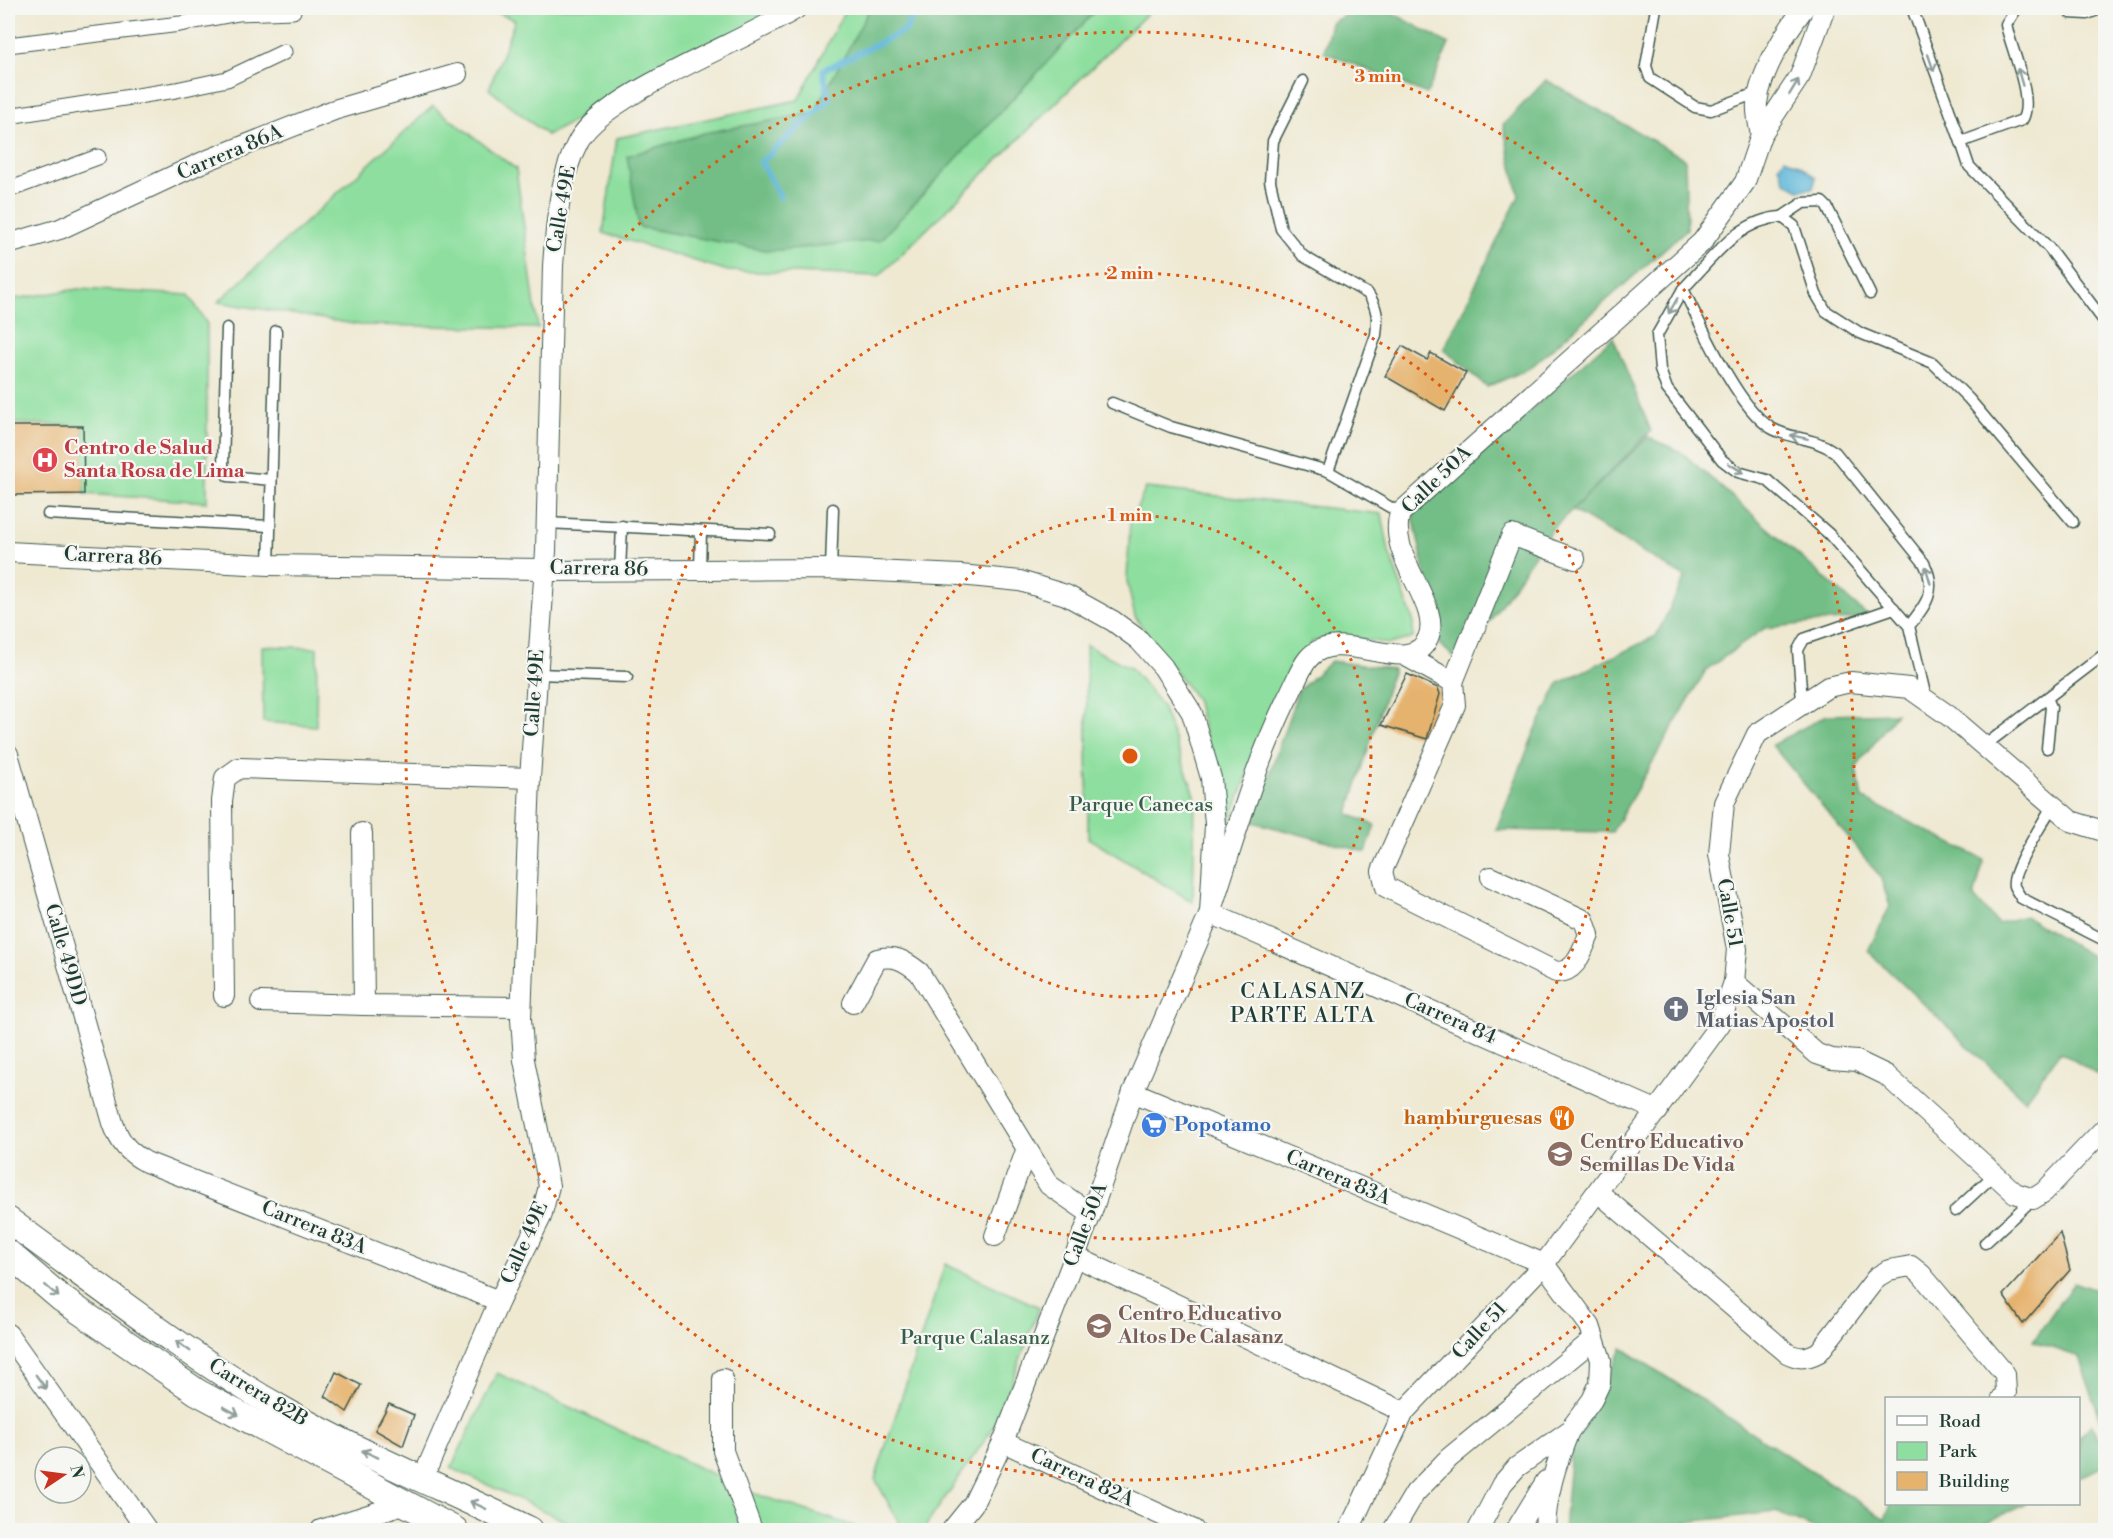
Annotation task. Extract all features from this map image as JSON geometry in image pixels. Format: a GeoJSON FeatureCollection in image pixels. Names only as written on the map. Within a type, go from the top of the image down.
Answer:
{"type":"FeatureCollection","features":[{"type":"Feature","properties":{"kind":"street","name":"Calle 49E"},"geometry":{"type":"LineString","coordinates":[[423,1478],[499,1301],[541,1217],[549,1186],[524,1060],[521,1006],[530,778],[547,523],[553,266],[561,200],[571,157],[579,139],[605,112],[642,89],[797,8]]}},
{"type":"Feature","properties":{"kind":"street","name":"Calle 50A"},"geometry":{"type":"LineString","coordinates":[[1761,135],[1757,105],[1759,92],[1769,66],[1804,8]]}},
{"type":"Feature","properties":{"kind":"street","name":"Calle 50A"},"geometry":{"type":"LineString","coordinates":[[952,1530],[973,1504],[1004,1442],[1091,1214],[1133,1092],[1210,913],[1268,738],[1307,659],[1322,647],[1341,645],[1406,656],[1422,646],[1429,638],[1428,612],[1399,543],[1397,527],[1400,513],[1702,242],[1745,182],[1761,135],[1800,76],[1825,8]]}},
{"type":"Feature","properties":{"kind":"street"},"geometry":{"type":"LineString","coordinates":[[8,45],[180,24],[239,13],[293,11]]}},
{"type":"Feature","properties":{"kind":"street"},"geometry":{"type":"LineString","coordinates":[[8,116],[176,90],[227,79],[284,52]]}},
{"type":"Feature","properties":{"kind":"street","name":"Carrera 86A"},"geometry":{"type":"LineString","coordinates":[[8,244],[60,229],[204,162],[334,110],[457,74]]}},
{"type":"Feature","properties":{"kind":"street"},"geometry":{"type":"LineString","coordinates":[[8,190],[98,157]]}},
{"type":"Feature","properties":{"kind":"street"},"geometry":{"type":"LineString","coordinates":[[1491,877],[1579,915],[1584,920],[1589,935],[1574,966],[1563,972],[1556,972],[1393,893],[1382,880],[1382,871],[1455,705],[1453,682],[1512,535],[1575,559]]}},
{"type":"Feature","properties":{"kind":"street","name":"Carrera 86"},"geometry":{"type":"LineString","coordinates":[[8,552],[269,565],[543,569],[550,571],[831,569],[960,575],[1020,581],[1055,591],[1105,615],[1138,640],[1163,667]]}},
{"type":"Feature","properties":{"kind":"street"},"geometry":{"type":"LineString","coordinates":[[1406,656],[1453,682]]}},
{"type":"Feature","properties":{"kind":"street","name":"Calle 50A"},"geometry":{"type":"LineString","coordinates":[[1163,667],[1192,713],[1211,778],[1215,824],[1210,913]]}},
{"type":"Feature","properties":{"kind":"street","name":"Calle 51"},"geometry":{"type":"LineString","coordinates":[[1349,1530],[1404,1412],[1544,1264],[1720,1024],[1734,982],[1737,949],[1719,854],[1724,802],[1758,734],[1802,701],[1828,687],[1851,682],[1910,688],[1984,746],[2071,821],[2106,832]]}},
{"type":"Feature","properties":{"kind":"street","name":"Calle 49DD"},"geometry":{"type":"LineString","coordinates":[[8,754],[112,1124],[121,1144],[129,1152]]}},
{"type":"Feature","properties":{"kind":"street"},"geometry":{"type":"LineString","coordinates":[[224,996],[222,801],[225,778],[239,768],[530,778]]}},
{"type":"Feature","properties":{"kind":"street"},"geometry":{"type":"LineString","coordinates":[[362,833],[364,1005]]}},
{"type":"Feature","properties":{"kind":"street","name":"Carrera 84"},"geometry":{"type":"LineString","coordinates":[[1210,913],[1658,1111]]}},
{"type":"Feature","properties":{"kind":"street"},"geometry":{"type":"LineString","coordinates":[[853,1004],[877,959],[888,956],[904,960],[919,972],[1026,1151],[1049,1185],[1091,1214]]}},
{"type":"Feature","properties":{"kind":"street"},"geometry":{"type":"LineString","coordinates":[[1734,982],[1817,1054],[1832,1059],[1857,1060],[1887,1075],[1996,1173],[2015,1193],[2033,1199],[2044,1192],[2106,1126]]}},
{"type":"Feature","properties":{"kind":"street"},"geometry":{"type":"LineString","coordinates":[[261,1002],[521,1006]]}},
{"type":"Feature","properties":{"kind":"street","name":"Carrera 83A"},"geometry":{"type":"LineString","coordinates":[[1133,1092],[1544,1264]]}},
{"type":"Feature","properties":{"kind":"street"},"geometry":{"type":"LineString","coordinates":[[995,1236],[1026,1151]]}},
{"type":"Feature","properties":{"kind":"street","name":"Carrera 83A"},"geometry":{"type":"LineString","coordinates":[[129,1152],[146,1162],[499,1301]]}},
{"type":"Feature","properties":{"kind":"street"},"geometry":{"type":"LineString","coordinates":[[1598,1192],[1787,1353],[1798,1359],[1819,1352],[1877,1277],[1889,1270],[1911,1266],[1921,1274],[2005,1374],[2006,1394],[2003,1397]]}},
{"type":"Feature","properties":{"kind":"street","name":"Carrera 82B"},"geometry":{"type":"LineString","coordinates":[[8,1220],[187,1350],[264,1398],[344,1443],[530,1530]]}},
{"type":"Feature","properties":{"kind":"street","name":"Carrera 82B"},"geometry":{"type":"LineString","coordinates":[[8,1253],[62,1299],[197,1392],[455,1530]]}},
{"type":"Feature","properties":{"kind":"street"},"geometry":{"type":"LineString","coordinates":[[1074,1256],[1404,1412]]}},
{"type":"Feature","properties":{"kind":"street"},"geometry":{"type":"LineString","coordinates":[[1544,1264],[1590,1326],[1600,1360],[1600,1383],[1592,1400],[1569,1431],[1553,1472],[1546,1503],[1545,1530]]}},
{"type":"Feature","properties":{"kind":"street"},"geometry":{"type":"LineString","coordinates":[[8,1339],[147,1530]]}},
{"type":"Feature","properties":{"kind":"street"},"geometry":{"type":"LineString","coordinates":[[1393,1530],[1415,1493],[1449,1458],[1594,1339]]}},
{"type":"Feature","properties":{"kind":"street"},"geometry":{"type":"LineString","coordinates":[[723,1378],[723,1451],[752,1530]]}},
{"type":"Feature","properties":{"kind":"street"},"geometry":{"type":"LineString","coordinates":[[1478,1530],[1502,1484],[1517,1467],[1569,1431]]}},
{"type":"Feature","properties":{"kind":"street","name":"Carrera 82A"},"geometry":{"type":"LineString","coordinates":[[1004,1442],[1194,1530]]}},
{"type":"Feature","properties":{"kind":"street"},"geometry":{"type":"LineString","coordinates":[[1516,1530],[1553,1472]]}},
{"type":"Feature","properties":{"kind":"street"},"geometry":{"type":"LineString","coordinates":[[321,1530],[403,1504]]}},
{"type":"Feature","properties":{"kind":"lane"},"geometry":{"type":"LineString","coordinates":[[1656,8],[1646,66],[1650,78],[1695,107],[1711,110],[1759,92]]}},
{"type":"Feature","properties":{"kind":"lane"},"geometry":{"type":"LineString","coordinates":[[1912,8],[1969,166],[2049,248],[2104,321]]}},
{"type":"Feature","properties":{"kind":"lane"},"geometry":{"type":"LineString","coordinates":[[1961,142],[2022,120],[2026,113],[2025,94],[2006,26],[2017,8]]}},
{"type":"Feature","properties":{"kind":"lane"},"geometry":{"type":"LineString","coordinates":[[2065,8],[2070,13],[2087,14],[2103,8]]}},
{"type":"Feature","properties":{"kind":"lane"},"geometry":{"type":"LineString","coordinates":[[1303,81],[1273,141],[1270,181],[1281,229],[1303,256],[1368,294],[1375,303],[1378,316],[1376,335],[1328,471]]}},
{"type":"Feature","properties":{"kind":"lane"},"geometry":{"type":"LineString","coordinates":[[1870,294],[1822,202],[1803,202],[1782,217],[1767,218],[1740,231],[1683,289],[1657,335],[1660,370],[1667,389],[1722,460],[1738,472],[1767,480],[1829,534],[1909,626],[1926,699]]}},
{"type":"Feature","properties":{"kind":"lane"},"geometry":{"type":"LineString","coordinates":[[1782,217],[1794,226],[1816,294],[1826,311],[1860,333],[1933,363],[1969,399],[2073,522]]}},
{"type":"Feature","properties":{"kind":"lane"},"geometry":{"type":"LineString","coordinates":[[1683,289],[1714,355],[1756,415],[1770,427],[1782,433],[1819,441],[1835,452],[1924,563],[1929,573],[1931,593],[1928,604],[1909,626]]}},
{"type":"Feature","properties":{"kind":"lane"},"geometry":{"type":"LineString","coordinates":[[227,328],[223,466],[228,476],[271,480]]}},
{"type":"Feature","properties":{"kind":"lane"},"geometry":{"type":"LineString","coordinates":[[269,565],[276,331]]}},
{"type":"Feature","properties":{"kind":"lane"},"geometry":{"type":"LineString","coordinates":[[1112,402],[1171,427],[1328,471],[1400,513]]}},
{"type":"Feature","properties":{"kind":"lane"},"geometry":{"type":"LineString","coordinates":[[831,569],[833,510]]}},
{"type":"Feature","properties":{"kind":"lane"},"geometry":{"type":"LineString","coordinates":[[48,514],[269,526]]}},
{"type":"Feature","properties":{"kind":"lane"},"geometry":{"type":"LineString","coordinates":[[547,523],[770,534]]}},
{"type":"Feature","properties":{"kind":"lane"},"geometry":{"type":"LineString","coordinates":[[620,571],[622,526]]}},
{"type":"Feature","properties":{"kind":"lane"},"geometry":{"type":"LineString","coordinates":[[700,570],[701,531]]}},
{"type":"Feature","properties":{"kind":"lane"},"geometry":{"type":"LineString","coordinates":[[1802,701],[1798,650],[1804,639],[1894,608]]}},
{"type":"Feature","properties":{"kind":"lane"},"geometry":{"type":"LineString","coordinates":[[1984,746],[2106,653]]}},
{"type":"Feature","properties":{"kind":"lane"},"geometry":{"type":"LineString","coordinates":[[536,674],[627,677]]}},
{"type":"Feature","properties":{"kind":"lane"},"geometry":{"type":"LineString","coordinates":[[2047,698],[2051,707],[2047,748]]}},
{"type":"Feature","properties":{"kind":"lane"},"geometry":{"type":"LineString","coordinates":[[2052,806],[2040,831],[2015,870],[2013,885],[2021,898],[2106,941]]}},
{"type":"Feature","properties":{"kind":"lane"},"geometry":{"type":"LineString","coordinates":[[1955,1210],[1996,1173]]}},
{"type":"Feature","properties":{"kind":"lane"},"geometry":{"type":"LineString","coordinates":[[1985,1243],[2033,1199]]}},
{"type":"Feature","properties":{"kind":"green space"},"geometry":{"type":"Polygon","coordinates":[[[485,8],[796,8],[547,135],[489,89],[515,20],[485,8]]]}},
{"type":"Feature","properties":{"kind":"green space"},"geometry":{"type":"Polygon","coordinates":[[[846,8],[1153,8],[879,276],[728,271],[603,233],[617,138],[798,100],[846,8]]]}},
{"type":"Feature","properties":{"kind":"green space"},"geometry":{"type":"Polygon","coordinates":[[[870,8],[1098,8],[880,240],[770,251],[639,227],[627,156],[704,133],[814,113],[870,8]]]}},
{"type":"Feature","properties":{"kind":"green space"},"geometry":{"type":"Polygon","coordinates":[[[1357,8],[1384,8],[1449,44],[1427,94],[1324,52],[1331,23],[1357,8]]]}},
{"type":"Feature","properties":{"kind":"green space"},"geometry":{"type":"Polygon","coordinates":[[[1546,80],[1685,159],[1687,229],[1530,368],[1487,387],[1444,349],[1519,196],[1503,125],[1546,80]]]}},
{"type":"Feature","properties":{"kind":"green space"},"geometry":{"type":"Polygon","coordinates":[[[433,106],[516,169],[538,328],[360,325],[218,302],[433,106]]]}},
{"type":"Feature","properties":{"kind":"green space"},"geometry":{"type":"Polygon","coordinates":[[[78,289],[189,295],[207,324],[207,502],[84,494],[83,426],[8,423],[8,300],[78,289]]]}},
{"type":"Feature","properties":{"kind":"green space"},"geometry":{"type":"Polygon","coordinates":[[[1613,337],[1651,431],[1573,509],[1648,437],[1681,452],[1869,617],[1765,628],[1706,670],[1612,832],[1496,830],[1534,733],[1559,683],[1656,636],[1685,577],[1572,510],[1551,530],[1462,663],[1440,645],[1413,515],[1613,337]]]}},
{"type":"Feature","properties":{"kind":"green space"},"geometry":{"type":"Polygon","coordinates":[[[1146,488],[1382,514],[1389,552],[1413,620],[1413,638],[1389,644],[1340,635],[1312,642],[1275,701],[1229,825],[1196,699],[1135,617],[1127,581],[1130,522],[1146,488]]]}},
{"type":"Feature","properties":{"kind":"green space","name":"Parque Canecas"},"geometry":{"type":"Polygon","coordinates":[[[1086,645],[1131,668],[1162,706],[1195,795],[1193,902],[1088,838],[1086,645]]]}},
{"type":"Feature","properties":{"kind":"green space"},"geometry":{"type":"Polygon","coordinates":[[[262,646],[317,648],[316,726],[263,722],[262,646]]]}},
{"type":"Feature","properties":{"kind":"green space"},"geometry":{"type":"Polygon","coordinates":[[[1331,661],[1393,669],[1348,814],[1375,825],[1366,852],[1253,822],[1298,691],[1331,661]]]}},
{"type":"Feature","properties":{"kind":"green space"},"geometry":{"type":"Polygon","coordinates":[[[1896,713],[1856,768],[1862,798],[1984,860],[1974,897],[1998,924],[2025,916],[2105,964],[2106,1073],[2102,1077],[2060,1052],[2025,1100],[1868,951],[1890,906],[1880,876],[1772,745],[1827,715],[1896,713]]]}},
{"type":"Feature","properties":{"kind":"green space","name":"Parque Calasanz"},"geometry":{"type":"Polygon","coordinates":[[[945,1264],[1039,1307],[998,1421],[923,1530],[903,1530],[875,1479],[945,1264]]]}},
{"type":"Feature","properties":{"kind":"green space"},"geometry":{"type":"Polygon","coordinates":[[[2074,1282],[2105,1293],[2105,1432],[2079,1357],[2033,1341],[2074,1282]]]}},
{"type":"Feature","properties":{"kind":"green space"},"geometry":{"type":"Polygon","coordinates":[[[1622,1348],[1885,1519],[1891,1505],[2024,1505],[1970,1530],[1817,1530],[1776,1512],[1617,1530],[1564,1530],[1571,1448],[1622,1348]]]}},
{"type":"Feature","properties":{"kind":"green space"},"geometry":{"type":"Polygon","coordinates":[[[497,1373],[753,1493],[866,1530],[585,1530],[451,1468],[497,1373]]]}},
{"type":"Feature","properties":{"kind":"green space"},"geometry":{"type":"Polygon","coordinates":[[[2092,1424],[2105,1452],[2105,1465],[2080,1478],[2080,1436],[2092,1424]]]}},
{"type":"Feature","properties":{"kind":"water"},"geometry":{"type":"Polygon","coordinates":[[[1785,158],[1801,166],[1816,178],[1813,188],[1799,190],[1785,182],[1779,166],[1785,158]]]}},
{"type":"Feature","properties":{"kind":"building"},"geometry":{"type":"Polygon","coordinates":[[[1402,346],[1427,360],[1431,353],[1466,373],[1445,411],[1385,376],[1402,346]]]}},
{"type":"Feature","properties":{"kind":"building","name":"Centro de Salud Santa Rosa de Lima"},"geometry":{"type":"Polygon","coordinates":[[[8,426],[83,426],[84,494],[8,495],[8,426]]]}},
{"type":"Feature","properties":{"kind":"building"},"geometry":{"type":"Polygon","coordinates":[[[1407,674],[1438,688],[1440,694],[1427,739],[1381,725],[1407,674]]]}},
{"type":"Feature","properties":{"kind":"building"},"geometry":{"type":"Polygon","coordinates":[[[2060,1233],[2070,1270],[2023,1324],[2003,1295],[2060,1233]]]}},
{"type":"Feature","properties":{"kind":"building"},"geometry":{"type":"Polygon","coordinates":[[[336,1372],[361,1385],[347,1412],[325,1396],[336,1372]]]}},
{"type":"Feature","properties":{"kind":"building"},"geometry":{"type":"Polygon","coordinates":[[[389,1404],[414,1415],[403,1446],[375,1430],[389,1404]]]}},
{"type":"Feature","properties":{"kind":"waterway"},"geometry":{"type":"LineString","coordinates":[[780,197],[761,162],[829,100],[823,70],[906,30],[916,8]]}},
{"type":"Feature","properties":{"kind":"place","name":"Centro de Salud Santa Rosa de Lima"},"geometry":{"type":"Point","coordinates":[45,460]}},
{"type":"Feature","properties":{"kind":"place","name":"Iglesia San Matias Apostol"},"geometry":{"type":"Point","coordinates":[1676,1009]}},
{"type":"Feature","properties":{"kind":"place","name":"hamburguesas"},"geometry":{"type":"Point","coordinates":[1562,1118]}},
{"type":"Feature","properties":{"kind":"place","name":"Popotamo"},"geometry":{"type":"Point","coordinates":[1154,1125]}},
{"type":"Feature","properties":{"kind":"place","name":"Centro Educativo Semillas De Vida"},"geometry":{"type":"Point","coordinates":[1560,1154]}},
{"type":"Feature","properties":{"kind":"place","name":"Centro Educativo Altos De Calasanz"},"geometry":{"type":"Point","coordinates":[1099,1326]}},
{"type":"Feature","properties":{"kind":"district","name":"CALASANZ PARTE ALTA"},"geometry":{"type":"Point","coordinates":[1303,1004]}}]}
